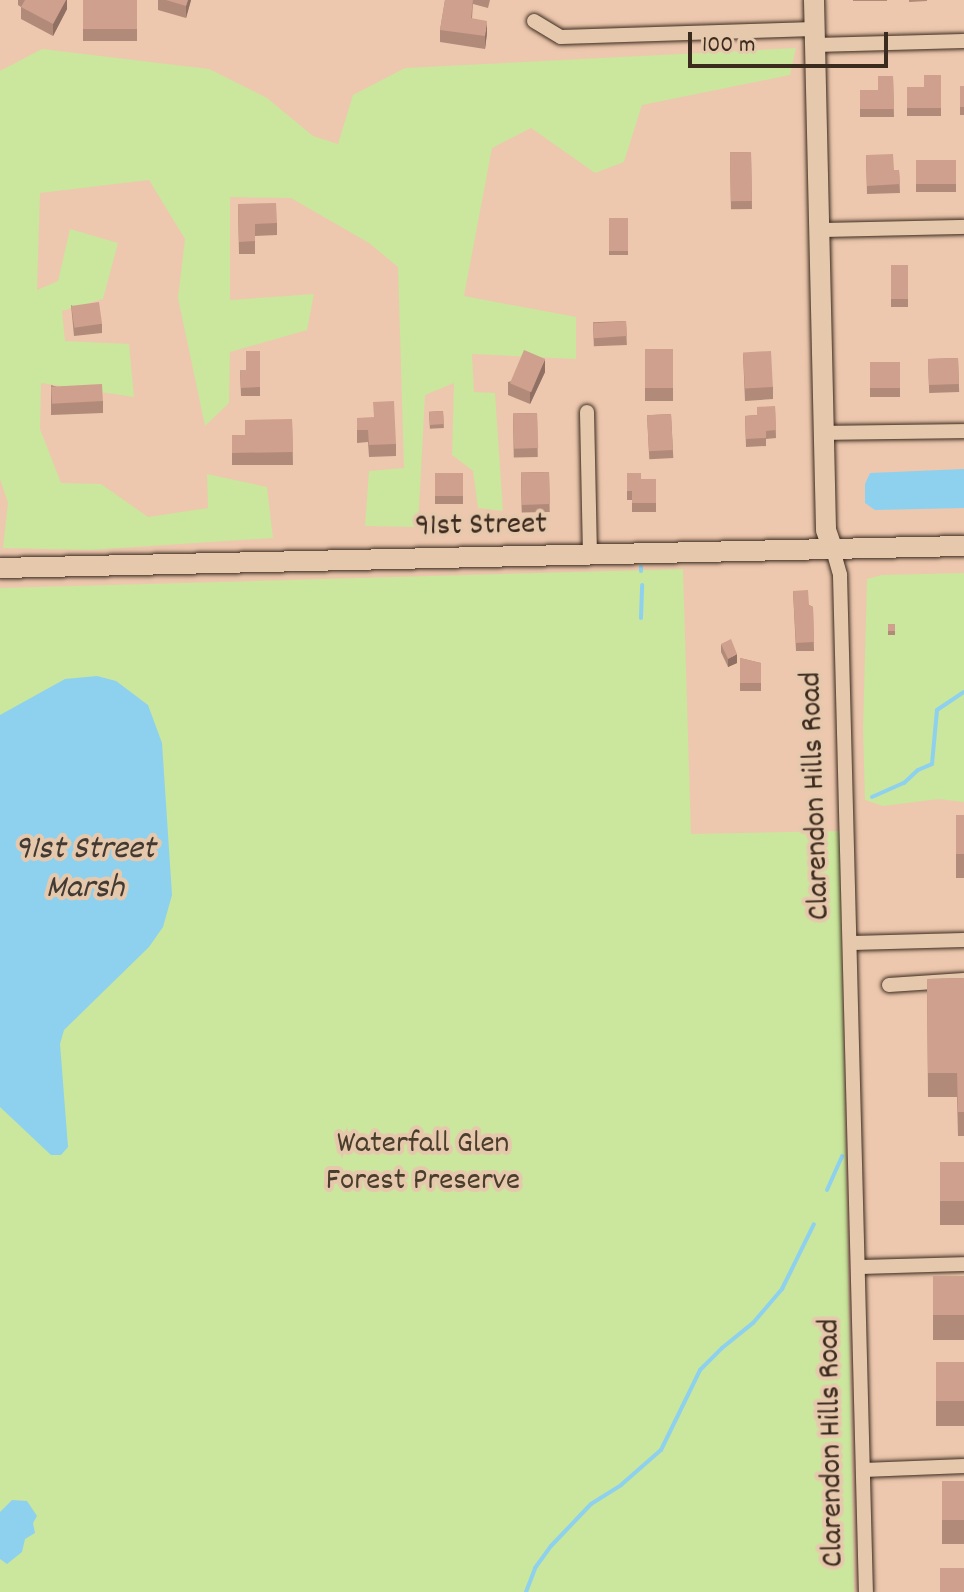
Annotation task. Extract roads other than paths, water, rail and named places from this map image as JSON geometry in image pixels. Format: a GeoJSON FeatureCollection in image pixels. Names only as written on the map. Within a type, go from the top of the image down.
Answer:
{"type":"FeatureCollection","features":[{"type":"Feature","properties":{"kind":"main road","name":"Clarendon Hills Road"},"geometry":{"type":"LineString","coordinates":[[814,0],[826,530],[833,550]]}},
{"type":"Feature","properties":{"kind":"main road","name":"91st Street"},"geometry":{"type":"LineString","coordinates":[[0,568],[964,546]]}},
{"type":"Feature","properties":{"kind":"street"},"geometry":{"type":"LineString","coordinates":[[534,21],[561,37],[815,37],[964,41]]}},
{"type":"Feature","properties":{"kind":"street"},"geometry":{"type":"LineString","coordinates":[[819,230],[964,227]]}},
{"type":"Feature","properties":{"kind":"street"},"geometry":{"type":"LineString","coordinates":[[587,412],[590,555]]}},
{"type":"Feature","properties":{"kind":"street"},"geometry":{"type":"LineString","coordinates":[[823,433],[964,431]]}},
{"type":"Feature","properties":{"kind":"street","name":"Clarendon Hills Road"},"geometry":{"type":"LineString","coordinates":[[833,550],[840,575],[852,943],[866,1592]]}},
{"type":"Feature","properties":{"kind":"street"},"geometry":{"type":"LineString","coordinates":[[852,943],[964,940]]}},
{"type":"Feature","properties":{"kind":"street"},"geometry":{"type":"LineString","coordinates":[[889,985],[964,980]]}},
{"type":"Feature","properties":{"kind":"street"},"geometry":{"type":"LineString","coordinates":[[859,1267],[964,1264]]}},
{"type":"Feature","properties":{"kind":"street"},"geometry":{"type":"LineString","coordinates":[[864,1470],[964,1466]]}},
{"type":"Feature","properties":{"kind":"water"},"geometry":{"type":"Polygon","coordinates":[[[964,469],[964,508],[875,510],[865,503],[865,484],[870,473],[964,469]]]}},
{"type":"Feature","properties":{"kind":"water","name":"91st Street Marsh"},"geometry":{"type":"Polygon","coordinates":[[[97,676],[116,681],[148,705],[162,743],[172,895],[163,927],[149,947],[64,1030],[60,1044],[68,1147],[61,1155],[51,1155],[0,1107],[0,715],[65,679],[97,676]]]}},
{"type":"Feature","properties":{"kind":"water"},"geometry":{"type":"Polygon","coordinates":[[[12,1500],[27,1501],[37,1516],[33,1523],[35,1533],[25,1539],[22,1552],[7,1564],[0,1559],[0,1512],[12,1500]]]}},
{"type":"Feature","properties":{"kind":"waterway"},"geometry":{"type":"LineString","coordinates":[[641,618],[642,585]]}},
{"type":"Feature","properties":{"kind":"waterway"},"geometry":{"type":"LineString","coordinates":[[872,797],[904,783],[918,770],[932,764],[937,710],[964,692]]}},
{"type":"Feature","properties":{"kind":"waterway"},"geometry":{"type":"LineString","coordinates":[[827,1190],[842,1156]]}},
{"type":"Feature","properties":{"kind":"waterway"},"geometry":{"type":"LineString","coordinates":[[526,1592],[535,1568],[551,1546],[591,1504],[621,1485],[661,1450],[700,1370],[753,1323],[782,1289],[814,1224]]}},
{"type":"Feature","properties":{"kind":"park label","name":"Waterfall Glen Forest Preserve"},"geometry":{"type":"Point","coordinates":[423,1164]}}]}
